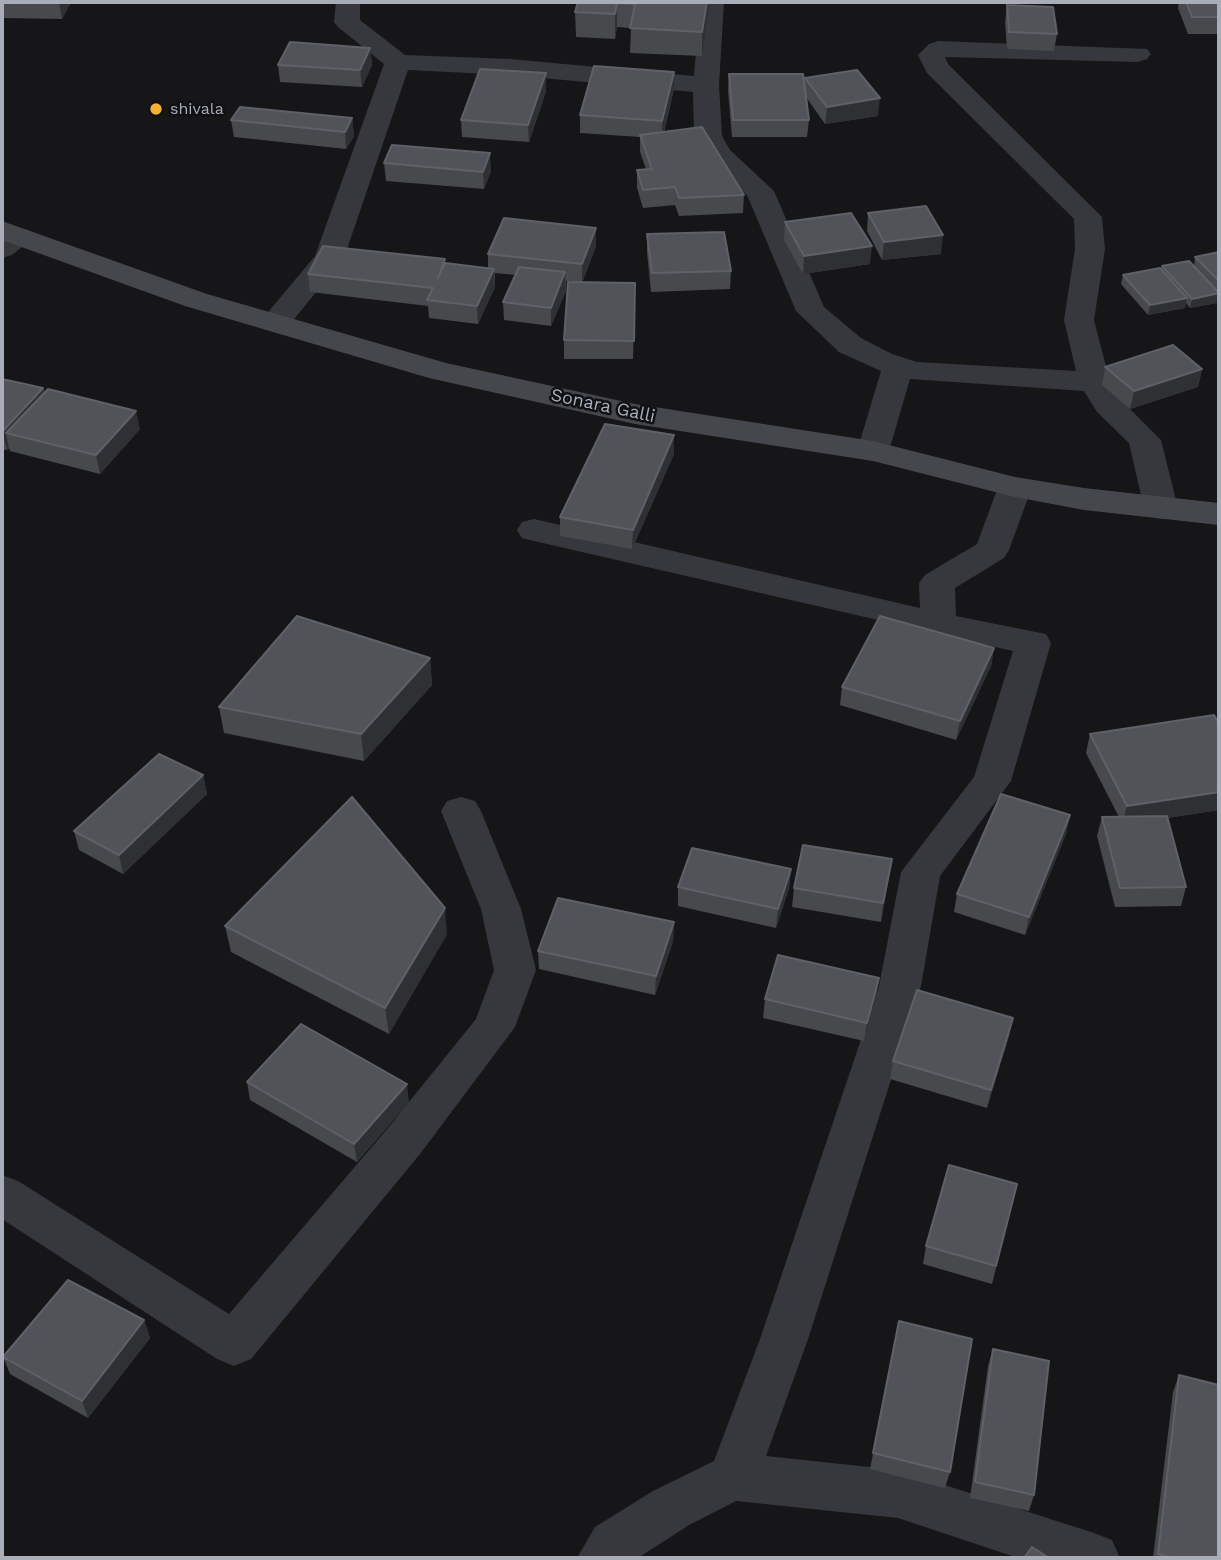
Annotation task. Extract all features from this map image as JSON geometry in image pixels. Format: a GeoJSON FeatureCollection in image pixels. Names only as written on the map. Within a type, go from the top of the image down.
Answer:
{"type":"FeatureCollection","features":[{"type":"Feature","properties":{"kind":"street"},"geometry":{"type":"LineString","coordinates":[[348,2],[348,22],[398,62],[510,68],[706,85]]}},
{"type":"Feature","properties":{"kind":"street"},"geometry":{"type":"LineString","coordinates":[[712,2],[706,85],[708,136],[720,155],[760,191],[811,311],[850,345],[881,361],[898,366],[916,370],[1094,382]]}},
{"type":"Feature","properties":{"kind":"street"},"geometry":{"type":"LineString","coordinates":[[1138,54],[939,49],[931,55],[936,66],[1088,217],[1090,249],[1079,320],[1094,382],[1108,405],[1145,440],[1161,508]]}},
{"type":"Feature","properties":{"kind":"street"},"geometry":{"type":"LineString","coordinates":[[275,323],[329,258],[398,62]]}},
{"type":"Feature","properties":{"kind":"street","name":"Sonara Galli"},"geometry":{"type":"LineString","coordinates":[[8,239],[196,300],[440,371],[635,414],[873,451],[1015,487],[1219,514]]}},
{"type":"Feature","properties":{"kind":"street"},"geometry":{"type":"LineString","coordinates":[[873,451],[898,366]]}},
{"type":"Feature","properties":{"kind":"street"},"geometry":{"type":"LineString","coordinates":[[939,624],[937,583],[992,550],[1015,487]]}},
{"type":"Feature","properties":{"kind":"street"},"geometry":{"type":"LineString","coordinates":[[534,530],[939,624],[1033,643],[992,782],[921,872],[900,986],[784,1339],[733,1478]]}},
{"type":"Feature","properties":{"kind":"street"},"geometry":{"type":"LineString","coordinates":[[2,1195],[234,1344],[404,1141],[494,1027],[515,970],[501,909],[461,811]]}},
{"type":"Feature","properties":{"kind":"street"},"geometry":{"type":"LineString","coordinates":[[603,1558],[613,1545],[671,1508],[733,1478],[898,1494],[1094,1558]]}},
{"type":"Feature","properties":{"kind":"building"},"geometry":{"type":"Polygon","coordinates":[[[578,2],[707,2],[702,32],[630,28],[635,4],[617,3],[615,14],[575,12],[578,2]]]}},
{"type":"Feature","properties":{"kind":"building"},"geometry":{"type":"Polygon","coordinates":[[[1186,2],[1219,2],[1219,17],[1192,17],[1186,2]]]}},
{"type":"Feature","properties":{"kind":"building"},"geometry":{"type":"Polygon","coordinates":[[[1007,5],[1053,7],[1057,34],[1009,32],[1007,5]]]}},
{"type":"Feature","properties":{"kind":"building"},"geometry":{"type":"Polygon","coordinates":[[[290,42],[370,48],[360,70],[278,65],[290,42]]]}},
{"type":"Feature","properties":{"kind":"building"},"geometry":{"type":"Polygon","coordinates":[[[594,66],[674,72],[662,121],[580,115],[594,66]]]}},
{"type":"Feature","properties":{"kind":"building"},"geometry":{"type":"Polygon","coordinates":[[[480,69],[546,73],[528,125],[461,120],[480,69]]]}},
{"type":"Feature","properties":{"kind":"building"},"geometry":{"type":"Polygon","coordinates":[[[857,70],[880,98],[827,107],[805,78],[857,70]]]}},
{"type":"Feature","properties":{"kind":"building"},"geometry":{"type":"Polygon","coordinates":[[[729,74],[803,74],[809,120],[733,120],[729,74]]]}},
{"type":"Feature","properties":{"kind":"building"},"geometry":{"type":"Polygon","coordinates":[[[240,107],[352,118],[345,132],[231,120],[240,107]]]}},
{"type":"Feature","properties":{"kind":"building"},"geometry":{"type":"Polygon","coordinates":[[[702,127],[744,195],[679,198],[675,187],[643,190],[637,170],[652,169],[640,135],[702,127]]]}},
{"type":"Feature","properties":{"kind":"building"},"geometry":{"type":"Polygon","coordinates":[[[392,145],[490,153],[483,172],[384,163],[392,145]]]}},
{"type":"Feature","properties":{"kind":"building"},"geometry":{"type":"Polygon","coordinates":[[[926,206],[943,235],[884,242],[868,213],[926,206]]]}},
{"type":"Feature","properties":{"kind":"building"},"geometry":{"type":"Polygon","coordinates":[[[851,213],[872,246],[804,256],[785,222],[851,213]]]}},
{"type":"Feature","properties":{"kind":"building"},"geometry":{"type":"Polygon","coordinates":[[[504,218],[596,228],[582,264],[488,254],[504,218]]]}},
{"type":"Feature","properties":{"kind":"building"},"geometry":{"type":"Polygon","coordinates":[[[724,232],[731,271],[652,273],[647,234],[724,232]]]}},
{"type":"Feature","properties":{"kind":"building"},"geometry":{"type":"Polygon","coordinates":[[[323,246],[445,259],[438,278],[445,263],[494,269],[477,306],[427,300],[433,288],[308,274],[323,246]]]}},
{"type":"Feature","properties":{"kind":"building"},"geometry":{"type":"Polygon","coordinates":[[[1219,252],[1219,281],[1195,257],[1219,252]]]}},
{"type":"Feature","properties":{"kind":"building"},"geometry":{"type":"Polygon","coordinates":[[[1189,261],[1219,293],[1192,299],[1162,266],[1189,261]]]}},
{"type":"Feature","properties":{"kind":"building"},"geometry":{"type":"Polygon","coordinates":[[[519,267],[565,272],[551,308],[503,302],[519,267]]]}},
{"type":"Feature","properties":{"kind":"building"},"geometry":{"type":"Polygon","coordinates":[[[1160,268],[1187,298],[1150,305],[1123,275],[1160,268]]]}},
{"type":"Feature","properties":{"kind":"building"},"geometry":{"type":"Polygon","coordinates":[[[568,282],[635,283],[634,341],[564,340],[568,282]]]}},
{"type":"Feature","properties":{"kind":"building"},"geometry":{"type":"Polygon","coordinates":[[[1173,345],[1202,369],[1134,391],[1105,367],[1173,345]]]}},
{"type":"Feature","properties":{"kind":"building"},"geometry":{"type":"Polygon","coordinates":[[[2,379],[43,388],[2,432],[2,379]]]}},
{"type":"Feature","properties":{"kind":"building"},"geometry":{"type":"Polygon","coordinates":[[[48,389],[136,411],[96,455],[6,433],[48,389]]]}},
{"type":"Feature","properties":{"kind":"building"},"geometry":{"type":"Polygon","coordinates":[[[605,424],[674,435],[633,530],[560,517],[605,424]]]}},
{"type":"Feature","properties":{"kind":"building"},"geometry":{"type":"Polygon","coordinates":[[[297,616],[430,658],[361,734],[219,707],[297,616]]]}},
{"type":"Feature","properties":{"kind":"building"},"geometry":{"type":"Polygon","coordinates":[[[880,616],[994,648],[960,721],[842,687],[880,616]]]}},
{"type":"Feature","properties":{"kind":"building"},"geometry":{"type":"Polygon","coordinates":[[[1214,715],[1219,724],[1219,792],[1127,806],[1090,734],[1214,715]]]}},
{"type":"Feature","properties":{"kind":"building"},"geometry":{"type":"Polygon","coordinates":[[[159,754],[203,775],[119,855],[74,831],[159,754]]]}},
{"type":"Feature","properties":{"kind":"building"},"geometry":{"type":"Polygon","coordinates":[[[1001,794],[1070,815],[1029,917],[957,894],[1001,794]]]}},
{"type":"Feature","properties":{"kind":"building"},"geometry":{"type":"Polygon","coordinates":[[[352,797],[445,908],[385,1008],[225,926],[352,797]]]}},
{"type":"Feature","properties":{"kind":"building"},"geometry":{"type":"Polygon","coordinates":[[[1167,816],[1186,887],[1120,888],[1102,817],[1167,816]]]}},
{"type":"Feature","properties":{"kind":"building"},"geometry":{"type":"Polygon","coordinates":[[[803,845],[892,859],[883,903],[794,888],[803,845]]]}},
{"type":"Feature","properties":{"kind":"building"},"geometry":{"type":"Polygon","coordinates":[[[692,848],[791,869],[778,909],[678,887],[692,848]]]}},
{"type":"Feature","properties":{"kind":"building"},"geometry":{"type":"Polygon","coordinates":[[[558,898],[674,922],[656,976],[538,951],[558,898]]]}},
{"type":"Feature","properties":{"kind":"building"},"geometry":{"type":"Polygon","coordinates":[[[778,955],[879,978],[867,1023],[765,999],[778,955]]]}},
{"type":"Feature","properties":{"kind":"building"},"geometry":{"type":"Polygon","coordinates":[[[917,990],[1013,1018],[991,1090],[893,1061],[917,990]]]}},
{"type":"Feature","properties":{"kind":"building"},"geometry":{"type":"Polygon","coordinates":[[[301,1024],[407,1084],[354,1144],[247,1082],[301,1024]]]}},
{"type":"Feature","properties":{"kind":"building"},"geometry":{"type":"Polygon","coordinates":[[[949,1165],[1017,1184],[996,1266],[926,1246],[949,1165]]]}},
{"type":"Feature","properties":{"kind":"building"},"geometry":{"type":"Polygon","coordinates":[[[68,1280],[144,1320],[82,1401],[3,1357],[68,1280]]]}},
{"type":"Feature","properties":{"kind":"building"},"geometry":{"type":"Polygon","coordinates":[[[899,1321],[972,1339],[950,1472],[873,1453],[899,1321]]]}},
{"type":"Feature","properties":{"kind":"building"},"geometry":{"type":"Polygon","coordinates":[[[993,1349],[1049,1361],[1034,1495],[975,1482],[993,1349]]]}},
{"type":"Feature","properties":{"kind":"building"},"geometry":{"type":"Polygon","coordinates":[[[1179,1375],[1219,1385],[1219,1558],[1174,1558],[1158,1554],[1179,1375]]]}},
{"type":"Feature","properties":{"kind":"building"},"geometry":{"type":"Polygon","coordinates":[[[1032,1547],[1049,1558],[1024,1558],[1032,1547]]]}},
{"type":"Feature","properties":{"kind":"place","name":"shivala"},"geometry":{"type":"Point","coordinates":[156,109]}}]}
